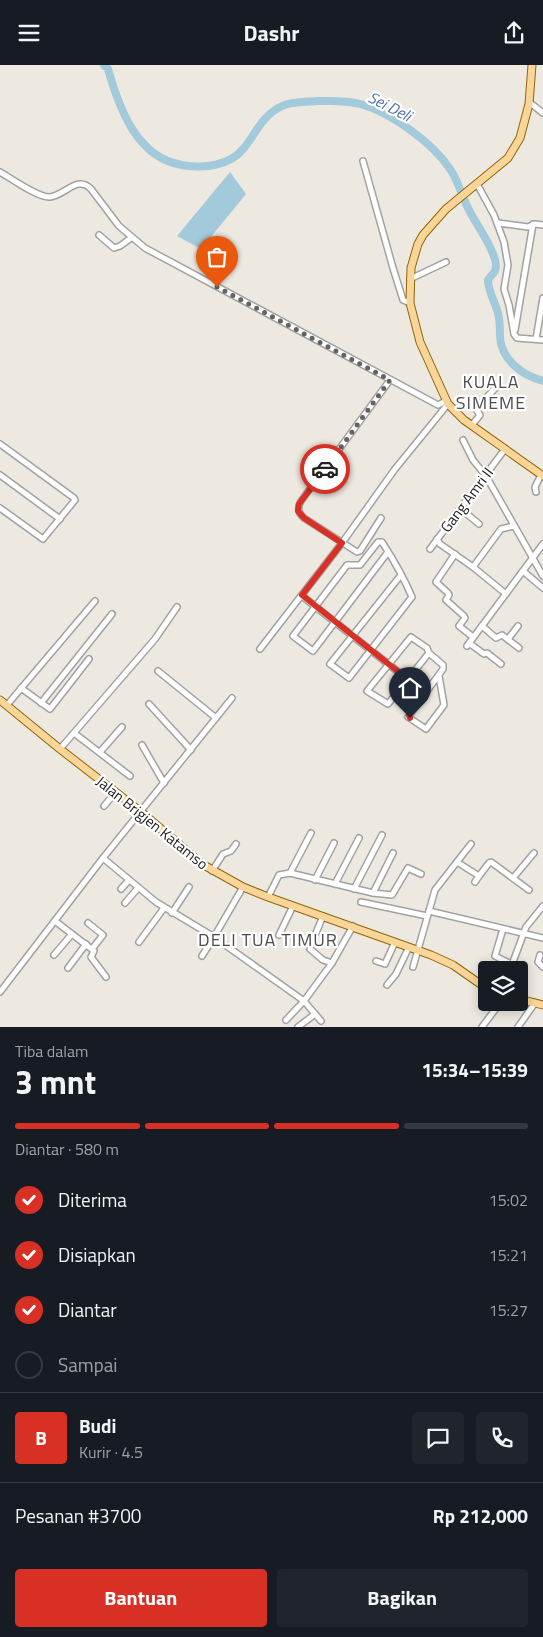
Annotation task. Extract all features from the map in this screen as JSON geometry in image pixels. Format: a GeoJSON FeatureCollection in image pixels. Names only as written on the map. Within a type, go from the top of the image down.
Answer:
{"type":"FeatureCollection","features":[{"type":"Feature","properties":{"kind":"main road"},"geometry":{"type":"LineString","coordinates":[[532,65],[529,102],[520,139],[508,157],[446,209],[429,227],[418,244],[411,267],[410,303],[420,342],[447,402],[460,416],[542,476]]}},
{"type":"Feature","properties":{"kind":"main road","name":"Jalan Brigjen Katamso"},"geometry":{"type":"LineString","coordinates":[[0,699],[60,749],[140,811],[184,851],[212,871],[268,897],[418,950],[453,965],[478,982]]}},
{"type":"Feature","properties":{"kind":"main road"},"geometry":{"type":"LineString","coordinates":[[528,1001],[541,1004]]}},
{"type":"Feature","properties":{"kind":"street"},"geometry":{"type":"LineString","coordinates":[[529,102],[543,113]]}},
{"type":"Feature","properties":{"kind":"street"},"geometry":{"type":"LineString","coordinates":[[363,161],[393,268],[404,300],[410,303]]}},
{"type":"Feature","properties":{"kind":"street"},"geometry":{"type":"LineString","coordinates":[[0,172],[45,196],[54,196],[80,183],[86,184],[119,226],[145,248],[438,405],[447,402]]}},
{"type":"Feature","properties":{"kind":"street"},"geometry":{"type":"LineString","coordinates":[[475,185],[498,223],[508,265],[504,289],[514,334],[517,338],[543,340]]}},
{"type":"Feature","properties":{"kind":"street"},"geometry":{"type":"LineString","coordinates":[[498,223],[528,227],[533,224],[543,225]]}},
{"type":"Feature","properties":{"kind":"street"},"geometry":{"type":"LineString","coordinates":[[514,334],[533,224]]}},
{"type":"Feature","properties":{"kind":"street"},"geometry":{"type":"LineString","coordinates":[[99,235],[114,248],[131,238]]}},
{"type":"Feature","properties":{"kind":"street"},"geometry":{"type":"LineString","coordinates":[[410,279],[446,262]]}},
{"type":"Feature","properties":{"kind":"street"},"geometry":{"type":"LineString","coordinates":[[536,339],[543,299]]}},
{"type":"Feature","properties":{"kind":"street"},"geometry":{"type":"LineString","coordinates":[[381,518],[359,552],[304,518],[299,513],[298,507],[390,380]]}},
{"type":"Feature","properties":{"kind":"street"},"geometry":{"type":"LineString","coordinates":[[472,425],[480,415],[476,409],[499,384]]}},
{"type":"Feature","properties":{"kind":"street"},"geometry":{"type":"LineString","coordinates":[[260,649],[447,402]]}},
{"type":"Feature","properties":{"kind":"street"},"geometry":{"type":"LineString","coordinates":[[463,440],[473,460],[486,476],[543,576]]}},
{"type":"Feature","properties":{"kind":"street"},"geometry":{"type":"LineString","coordinates":[[0,444],[74,498],[74,503],[43,539],[0,508]]}},
{"type":"Feature","properties":{"kind":"street","name":"Gang Amri II"},"geometry":{"type":"LineString","coordinates":[[430,549],[486,476],[504,449]]}},
{"type":"Feature","properties":{"kind":"street"},"geometry":{"type":"LineString","coordinates":[[0,475],[60,519]]}},
{"type":"Feature","properties":{"kind":"street"},"geometry":{"type":"LineString","coordinates":[[536,492],[534,487],[542,476]]}},
{"type":"Feature","properties":{"kind":"street"},"geometry":{"type":"LineString","coordinates":[[461,509],[479,524]]}},
{"type":"Feature","properties":{"kind":"street"},"geometry":{"type":"LineString","coordinates":[[474,567],[501,529],[514,526]]}},
{"type":"Feature","properties":{"kind":"street"},"geometry":{"type":"LineString","coordinates":[[437,539],[440,544],[474,567],[506,594]]}},
{"type":"Feature","properties":{"kind":"street"},"geometry":{"type":"LineString","coordinates":[[388,552],[313,651],[293,636],[347,565],[360,565],[378,542],[382,541],[401,575],[411,595],[411,600],[349,678],[330,664],[401,575]]}},
{"type":"Feature","properties":{"kind":"street"},"geometry":{"type":"LineString","coordinates":[[501,664],[487,653],[484,655],[468,644],[543,544]]}},
{"type":"Feature","properties":{"kind":"street"},"geometry":{"type":"LineString","coordinates":[[455,554],[436,582],[448,593],[449,595],[446,600],[464,616],[465,618],[460,628],[473,637]]}},
{"type":"Feature","properties":{"kind":"street"},"geometry":{"type":"LineString","coordinates":[[523,571],[543,588]]}},
{"type":"Feature","properties":{"kind":"street"},"geometry":{"type":"LineString","coordinates":[[302,595],[425,693]]}},
{"type":"Feature","properties":{"kind":"street"},"geometry":{"type":"LineString","coordinates":[[7,705],[94,601]]}},
{"type":"Feature","properties":{"kind":"street"},"geometry":{"type":"LineString","coordinates":[[60,749],[155,639],[177,607]]}},
{"type":"Feature","properties":{"kind":"street"},"geometry":{"type":"LineString","coordinates":[[41,703],[112,614]]}},
{"type":"Feature","properties":{"kind":"street"},"geometry":{"type":"LineString","coordinates":[[482,627],[496,638],[501,635],[519,648]]}},
{"type":"Feature","properties":{"kind":"street"},"geometry":{"type":"LineString","coordinates":[[508,639],[518,627]]}},
{"type":"Feature","properties":{"kind":"street"},"geometry":{"type":"LineString","coordinates":[[429,653],[388,704],[367,691],[412,636],[427,649],[442,665],[443,669],[408,717],[426,729],[444,705],[439,676]]}},
{"type":"Feature","properties":{"kind":"street"},"geometry":{"type":"LineString","coordinates":[[21,688],[50,709],[89,659]]}},
{"type":"Feature","properties":{"kind":"street"},"geometry":{"type":"LineString","coordinates":[[158,671],[216,718]]}},
{"type":"Feature","properties":{"kind":"street"},"geometry":{"type":"LineString","coordinates":[[0,992],[103,858],[232,697]]}},
{"type":"Feature","properties":{"kind":"street"},"geometry":{"type":"LineString","coordinates":[[148,704],[190,750]]}},
{"type":"Feature","properties":{"kind":"street"},"geometry":{"type":"LineString","coordinates":[[100,752],[122,727]]}},
{"type":"Feature","properties":{"kind":"street"},"geometry":{"type":"LineString","coordinates":[[74,733],[130,776]]}},
{"type":"Feature","properties":{"kind":"street"},"geometry":{"type":"LineString","coordinates":[[142,745],[164,783]]}},
{"type":"Feature","properties":{"kind":"street"},"geometry":{"type":"LineString","coordinates":[[104,806],[116,792]]}},
{"type":"Feature","properties":{"kind":"street"},"geometry":{"type":"LineString","coordinates":[[290,873],[311,833]]}},
{"type":"Feature","properties":{"kind":"street"},"geometry":{"type":"LineString","coordinates":[[354,889],[382,835]]}},
{"type":"Feature","properties":{"kind":"street"},"geometry":{"type":"LineString","coordinates":[[335,884],[359,838]]}},
{"type":"Feature","properties":{"kind":"street"},"geometry":{"type":"LineString","coordinates":[[315,880],[334,843]]}},
{"type":"Feature","properties":{"kind":"street"},"geometry":{"type":"LineString","coordinates":[[212,871],[223,854],[231,851],[236,844]]}},
{"type":"Feature","properties":{"kind":"street"},"geometry":{"type":"LineString","coordinates":[[413,967],[437,887],[471,844]]}},
{"type":"Feature","properties":{"kind":"street"},"geometry":{"type":"LineString","coordinates":[[373,893],[393,853]]}},
{"type":"Feature","properties":{"kind":"street"},"geometry":{"type":"LineString","coordinates":[[513,878],[534,853]]}},
{"type":"Feature","properties":{"kind":"street"},"geometry":{"type":"LineString","coordinates":[[103,858],[164,908],[214,937],[304,1001],[321,1021]]}},
{"type":"Feature","properties":{"kind":"street"},"geometry":{"type":"LineString","coordinates":[[457,862],[480,876]]}},
{"type":"Feature","properties":{"kind":"street"},"geometry":{"type":"LineString","coordinates":[[475,882],[490,862],[529,890]]}},
{"type":"Feature","properties":{"kind":"street"},"geometry":{"type":"LineString","coordinates":[[268,897],[279,875],[290,873],[354,889],[392,895],[408,868],[421,874]]}},
{"type":"Feature","properties":{"kind":"street"},"geometry":{"type":"LineString","coordinates":[[121,889],[129,880]]}},
{"type":"Feature","properties":{"kind":"street"},"geometry":{"type":"LineString","coordinates":[[172,913],[189,887]]}},
{"type":"Feature","properties":{"kind":"street"},"geometry":{"type":"LineString","coordinates":[[202,956],[243,887]]}},
{"type":"Feature","properties":{"kind":"street"},"geometry":{"type":"LineString","coordinates":[[125,903],[138,888]]}},
{"type":"Feature","properties":{"kind":"street"},"geometry":{"type":"LineString","coordinates":[[361,902],[428,913],[543,938]]}},
{"type":"Feature","properties":{"kind":"street"},"geometry":{"type":"LineString","coordinates":[[279,935],[293,905]]}},
{"type":"Feature","properties":{"kind":"street"},"geometry":{"type":"LineString","coordinates":[[513,961],[527,926],[543,906]]}},
{"type":"Feature","properties":{"kind":"street"},"geometry":{"type":"LineString","coordinates":[[139,942],[164,908]]}},
{"type":"Feature","properties":{"kind":"street"},"geometry":{"type":"LineString","coordinates":[[316,933],[322,916]]}},
{"type":"Feature","properties":{"kind":"street"},"geometry":{"type":"LineString","coordinates":[[55,921],[92,949]]}},
{"type":"Feature","properties":{"kind":"street"},"geometry":{"type":"LineString","coordinates":[[88,923],[103,935],[92,949],[94,951],[91,957],[106,977]]}},
{"type":"Feature","properties":{"kind":"street"},"geometry":{"type":"LineString","coordinates":[[286,1020],[304,1001],[332,963],[353,926]]}},
{"type":"Feature","properties":{"kind":"street"},"geometry":{"type":"LineString","coordinates":[[502,961],[495,956],[503,929]]}},
{"type":"Feature","properties":{"kind":"street"},"geometry":{"type":"LineString","coordinates":[[54,955],[72,933]]}},
{"type":"Feature","properties":{"kind":"street"},"geometry":{"type":"LineString","coordinates":[[376,961],[384,964],[395,942]]}},
{"type":"Feature","properties":{"kind":"street"},"geometry":{"type":"LineString","coordinates":[[68,968],[86,945]]}},
{"type":"Feature","properties":{"kind":"street"},"geometry":{"type":"LineString","coordinates":[[387,985],[396,974],[409,947]]}},
{"type":"Feature","properties":{"kind":"street"},"geometry":{"type":"LineString","coordinates":[[310,949],[324,960],[332,963]]}},
{"type":"Feature","properties":{"kind":"street"},"geometry":{"type":"LineString","coordinates":[[540,955],[538,962],[543,967]]}},
{"type":"Feature","properties":{"kind":"street"},"geometry":{"type":"LineString","coordinates":[[518,1027],[541,1004]]}},
{"type":"Feature","properties":{"kind":"street"},"geometry":{"type":"LineString","coordinates":[[482,1027],[494,1011]]}},
{"type":"Feature","properties":{"kind":"street"},"geometry":{"type":"LineString","coordinates":[[298,1027],[315,1014]]}},
{"type":"Feature","properties":{"kind":"water"},"geometry":{"type":"Polygon","coordinates":[[[230,172],[246,194],[201,249],[177,236],[230,172]]]}},
{"type":"Feature","properties":{"kind":"waterway","name":"Sei Deli"},"geometry":{"type":"LineString","coordinates":[[104,65],[108,69],[124,115],[142,142],[153,153],[182,165],[199,167],[216,165],[231,159],[244,148],[270,114],[280,107],[296,103],[318,101],[355,103],[372,108],[410,130],[433,149],[450,169],[469,210],[491,249],[496,265],[495,271],[488,280],[488,284],[498,313],[501,345],[504,352],[520,370],[543,381]]}},
{"type":"Feature","properties":{"kind":"way so far"},"geometry":{"type":"LineString","coordinates":[[217,287],[390,380],[325,469]]}},
{"type":"Feature","properties":{"kind":"district","name":"KUALA SIMEME"},"geometry":{"type":"Point","coordinates":[491,392]}},
{"type":"Feature","properties":{"kind":"district","name":"DELI TUA TIMUR"},"geometry":{"type":"Point","coordinates":[268,940]}},
{"type":"Feature","properties":{"kind":"route"},"geometry":{"type":"LineString","coordinates":[[325,469],[299,504],[298,511],[304,518],[342,543],[302,595],[425,693],[409,715],[408,717],[410,718]]}}]}
